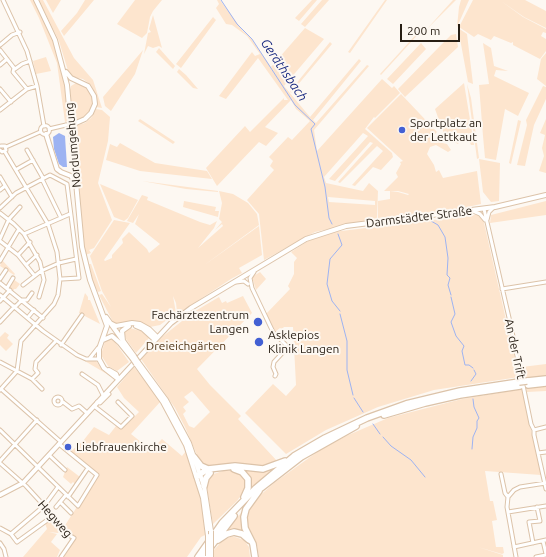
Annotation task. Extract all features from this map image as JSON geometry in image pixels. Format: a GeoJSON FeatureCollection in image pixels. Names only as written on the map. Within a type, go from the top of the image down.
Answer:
{"type":"FeatureCollection","features":[{"type":"Feature","properties":{"kind":"highway"},"geometry":{"type":"LineString","coordinates":[[199,475],[230,466],[260,469],[277,464],[345,427],[399,406],[460,391],[527,383],[546,379]]}},
{"type":"Feature","properties":{"kind":"highway"},"geometry":{"type":"LineString","coordinates":[[527,383],[546,383]]}},
{"type":"Feature","properties":{"kind":"highway"},"geometry":{"type":"LineString","coordinates":[[203,557],[208,548],[234,516],[259,491],[286,467],[314,448],[368,421],[425,403],[519,384]]}},
{"type":"Feature","properties":{"kind":"highway"},"geometry":{"type":"LineString","coordinates":[[198,557],[210,539],[240,504],[264,480],[294,456]]}},
{"type":"Feature","properties":{"kind":"highway"},"geometry":{"type":"LineString","coordinates":[[194,457],[201,466],[209,471],[231,468],[240,470],[244,474],[249,482],[248,488],[240,504]]}},
{"type":"Feature","properties":{"kind":"highway"},"geometry":{"type":"LineString","coordinates":[[204,486],[209,471]]}},
{"type":"Feature","properties":{"kind":"highway"},"geometry":{"type":"LineString","coordinates":[[255,557],[254,547],[245,528],[244,517],[246,509],[259,491]]}},
{"type":"Feature","properties":{"kind":"highway"},"geometry":{"type":"LineString","coordinates":[[208,548],[225,535],[232,532],[244,536],[254,547]]}},
{"type":"Feature","properties":{"kind":"main road","name":"Nordumgehung"},"geometry":{"type":"LineString","coordinates":[[36,0],[52,30],[64,68],[69,95],[82,247],[95,295],[107,320],[137,363]]}},
{"type":"Feature","properties":{"kind":"main road"},"geometry":{"type":"LineString","coordinates":[[64,68],[70,77],[90,87],[94,94],[95,101],[90,115],[76,123]]}},
{"type":"Feature","properties":{"kind":"main road"},"geometry":{"type":"LineString","coordinates":[[69,95],[71,85],[78,81]]}},
{"type":"Feature","properties":{"kind":"main road"},"geometry":{"type":"LineString","coordinates":[[46,134],[57,169],[73,177],[76,185]]}},
{"type":"Feature","properties":{"kind":"main road"},"geometry":{"type":"LineString","coordinates":[[65,173],[71,171],[74,163]]}},
{"type":"Feature","properties":{"kind":"main road","name":"Darmstädter Straße"},"geometry":{"type":"LineString","coordinates":[[23,483],[164,330],[191,308],[294,246],[319,233],[346,226],[473,211],[546,195]]}},
{"type":"Feature","properties":{"kind":"main road"},"geometry":{"type":"LineString","coordinates":[[118,379],[103,366],[99,359],[99,346],[106,331],[107,320],[116,326],[132,323],[140,324],[151,331],[155,338]]}},
{"type":"Feature","properties":{"kind":"main road"},"geometry":{"type":"LineString","coordinates":[[123,344],[122,333],[124,328],[128,326],[141,328],[155,338]]}},
{"type":"Feature","properties":{"kind":"main road"},"geometry":{"type":"LineString","coordinates":[[151,331],[164,330]]}},
{"type":"Feature","properties":{"kind":"main road"},"geometry":{"type":"LineString","coordinates":[[102,341],[107,337],[112,336],[123,344]]}},
{"type":"Feature","properties":{"kind":"main road"},"geometry":{"type":"LineString","coordinates":[[137,363],[172,409],[194,457],[209,524],[207,557]]}},
{"type":"Feature","properties":{"kind":"main road"},"geometry":{"type":"LineString","coordinates":[[137,363],[158,392],[174,419],[204,486],[209,524],[210,557]]}},
{"type":"Feature","properties":{"kind":"main road"},"geometry":{"type":"LineString","coordinates":[[113,374],[126,370]]}},
{"type":"Feature","properties":{"kind":"main road"},"geometry":{"type":"LineString","coordinates":[[113,374],[114,384]]}},
{"type":"Feature","properties":{"kind":"main road"},"geometry":{"type":"LineString","coordinates":[[0,495],[23,483]]}},
{"type":"Feature","properties":{"kind":"street"},"geometry":{"type":"LineString","coordinates":[[2,0],[20,32],[30,61],[37,86],[44,126],[49,129],[76,123]]}},
{"type":"Feature","properties":{"kind":"street"},"geometry":{"type":"LineString","coordinates":[[0,45],[12,35],[20,32]]}},
{"type":"Feature","properties":{"kind":"street"},"geometry":{"type":"LineString","coordinates":[[0,50],[15,69],[13,72],[27,89]]}},
{"type":"Feature","properties":{"kind":"street"},"geometry":{"type":"LineString","coordinates":[[0,65],[8,59]]}},
{"type":"Feature","properties":{"kind":"street"},"geometry":{"type":"LineString","coordinates":[[15,69],[30,61]]}},
{"type":"Feature","properties":{"kind":"street"},"geometry":{"type":"LineString","coordinates":[[0,110],[27,89],[37,86]]}},
{"type":"Feature","properties":{"kind":"street"},"geometry":{"type":"LineString","coordinates":[[0,88],[11,102]]}},
{"type":"Feature","properties":{"kind":"street"},"geometry":{"type":"LineString","coordinates":[[0,148],[6,147],[40,132],[41,128],[44,126]]}},
{"type":"Feature","properties":{"kind":"street"},"geometry":{"type":"LineString","coordinates":[[40,132],[46,134],[49,129]]}},
{"type":"Feature","properties":{"kind":"street"},"geometry":{"type":"LineString","coordinates":[[5,152],[6,147]]}},
{"type":"Feature","properties":{"kind":"street"},"geometry":{"type":"LineString","coordinates":[[0,148],[5,152],[48,224],[59,263],[60,279],[58,295],[53,307],[21,341],[17,371],[0,389],[37,420],[60,443],[97,475],[78,506],[44,475],[38,466],[0,430]]}},
{"type":"Feature","properties":{"kind":"street"},"geometry":{"type":"LineString","coordinates":[[27,150],[43,178],[61,218]]}},
{"type":"Feature","properties":{"kind":"street"},"geometry":{"type":"LineString","coordinates":[[17,169],[33,160]]}},
{"type":"Feature","properties":{"kind":"street"},"geometry":{"type":"LineString","coordinates":[[0,208],[26,187],[50,175],[68,185],[70,214],[79,279],[62,279]]}},
{"type":"Feature","properties":{"kind":"street"},"geometry":{"type":"LineString","coordinates":[[0,177],[12,197]]}},
{"type":"Feature","properties":{"kind":"street"},"geometry":{"type":"LineString","coordinates":[[0,190],[5,186]]}},
{"type":"Feature","properties":{"kind":"street"},"geometry":{"type":"LineString","coordinates":[[20,207],[9,219],[0,240],[18,254],[34,275]]}},
{"type":"Feature","properties":{"kind":"street"},"geometry":{"type":"LineString","coordinates":[[486,222],[489,212],[495,207]]}},
{"type":"Feature","properties":{"kind":"street","name":"An der Trift"},"geometry":{"type":"LineString","coordinates":[[484,209],[546,489]]}},
{"type":"Feature","properties":{"kind":"street"},"geometry":{"type":"LineString","coordinates":[[473,211],[480,214],[486,222]]}},
{"type":"Feature","properties":{"kind":"street"},"geometry":{"type":"LineString","coordinates":[[0,213],[9,219],[24,234],[37,255],[43,270],[43,285],[39,297]]}},
{"type":"Feature","properties":{"kind":"street"},"geometry":{"type":"LineString","coordinates":[[24,234],[70,214]]}},
{"type":"Feature","properties":{"kind":"street"},"geometry":{"type":"LineString","coordinates":[[0,261],[19,229]]}},
{"type":"Feature","properties":{"kind":"street"},"geometry":{"type":"LineString","coordinates":[[18,254],[30,242]]}},
{"type":"Feature","properties":{"kind":"street"},"geometry":{"type":"LineString","coordinates":[[27,264],[37,255]]}},
{"type":"Feature","properties":{"kind":"street"},"geometry":{"type":"LineString","coordinates":[[24,285],[34,275],[43,270],[59,263],[76,259]]}},
{"type":"Feature","properties":{"kind":"street"},"geometry":{"type":"LineString","coordinates":[[249,283],[250,276],[256,269]]}},
{"type":"Feature","properties":{"kind":"street"},"geometry":{"type":"LineString","coordinates":[[0,278],[6,270]]}},
{"type":"Feature","properties":{"kind":"street"},"geometry":{"type":"LineString","coordinates":[[245,276],[273,332],[286,347],[274,362],[273,368],[276,374],[274,376]]}},
{"type":"Feature","properties":{"kind":"street"},"geometry":{"type":"LineString","coordinates":[[0,301],[13,278]]}},
{"type":"Feature","properties":{"kind":"street"},"geometry":{"type":"LineString","coordinates":[[234,282],[249,283]]}},
{"type":"Feature","properties":{"kind":"street"},"geometry":{"type":"LineString","coordinates":[[502,289],[546,282]]}},
{"type":"Feature","properties":{"kind":"street"},"geometry":{"type":"LineString","coordinates":[[0,284],[27,302],[43,318]]}},
{"type":"Feature","properties":{"kind":"street"},"geometry":{"type":"LineString","coordinates":[[27,302],[32,293]]}},
{"type":"Feature","properties":{"kind":"street"},"geometry":{"type":"LineString","coordinates":[[2,296],[61,345],[84,358],[99,359]]}},
{"type":"Feature","properties":{"kind":"street"},"geometry":{"type":"LineString","coordinates":[[0,322],[22,300]]}},
{"type":"Feature","properties":{"kind":"street"},"geometry":{"type":"LineString","coordinates":[[29,316],[34,310]]}},
{"type":"Feature","properties":{"kind":"street"},"geometry":{"type":"LineString","coordinates":[[61,345],[82,315]]}},
{"type":"Feature","properties":{"kind":"street"},"geometry":{"type":"LineString","coordinates":[[32,379],[38,372],[35,369],[36,362],[56,341]]}},
{"type":"Feature","properties":{"kind":"street"},"geometry":{"type":"LineString","coordinates":[[90,358],[99,346]]}},
{"type":"Feature","properties":{"kind":"street"},"geometry":{"type":"LineString","coordinates":[[84,358],[96,357],[99,359]]}},
{"type":"Feature","properties":{"kind":"street"},"geometry":{"type":"LineString","coordinates":[[0,362],[32,379],[42,389]]}},
{"type":"Feature","properties":{"kind":"street"},"geometry":{"type":"LineString","coordinates":[[82,374],[98,385],[103,395]]}},
{"type":"Feature","properties":{"kind":"street"},"geometry":{"type":"LineString","coordinates":[[97,402],[100,403],[109,394]]}},
{"type":"Feature","properties":{"kind":"street"},"geometry":{"type":"LineString","coordinates":[[63,402],[72,409],[79,406],[87,413]]}},
{"type":"Feature","properties":{"kind":"street"},"geometry":{"type":"LineString","coordinates":[[94,406],[121,427],[132,416],[118,402]]}},
{"type":"Feature","properties":{"kind":"street"},"geometry":{"type":"LineString","coordinates":[[0,462],[37,420]]}},
{"type":"Feature","properties":{"kind":"street"},"geometry":{"type":"LineString","coordinates":[[534,430],[546,427]]}},
{"type":"Feature","properties":{"kind":"street"},"geometry":{"type":"LineString","coordinates":[[538,453],[546,452]]}},
{"type":"Feature","properties":{"kind":"street"},"geometry":{"type":"LineString","coordinates":[[49,455],[65,470]]}},
{"type":"Feature","properties":{"kind":"street","name":"Hegweg"},"geometry":{"type":"LineString","coordinates":[[0,462],[23,483],[44,506],[62,531],[74,538],[61,557]]}},
{"type":"Feature","properties":{"kind":"street"},"geometry":{"type":"LineString","coordinates":[[56,507],[67,496],[88,468]]}},
{"type":"Feature","properties":{"kind":"street"},"geometry":{"type":"LineString","coordinates":[[501,474],[505,493],[508,497]]}},
{"type":"Feature","properties":{"kind":"street"},"geometry":{"type":"LineString","coordinates":[[516,557],[506,505],[508,497],[514,490],[520,487],[545,483]]}},
{"type":"Feature","properties":{"kind":"street"},"geometry":{"type":"LineString","coordinates":[[47,502],[58,487]]}},
{"type":"Feature","properties":{"kind":"street"},"geometry":{"type":"LineString","coordinates":[[60,502],[72,513]]}},
{"type":"Feature","properties":{"kind":"street"},"geometry":{"type":"LineString","coordinates":[[11,534],[44,506]]}},
{"type":"Feature","properties":{"kind":"street"},"geometry":{"type":"LineString","coordinates":[[508,512],[546,506]]}},
{"type":"Feature","properties":{"kind":"street"},"geometry":{"type":"LineString","coordinates":[[533,543],[530,522],[540,520],[537,507]]}},
{"type":"Feature","properties":{"kind":"street"},"geometry":{"type":"LineString","coordinates":[[0,528],[11,534],[17,542],[52,516]]}},
{"type":"Feature","properties":{"kind":"street"},"geometry":{"type":"LineString","coordinates":[[514,547],[545,540],[546,555],[536,557]]}},
{"type":"Feature","properties":{"kind":"street"},"geometry":{"type":"LineString","coordinates":[[0,545],[5,550],[6,557]]}},
{"type":"Feature","properties":{"kind":"green space"},"geometry":{"type":"Polygon","coordinates":[[[30,0],[34,0],[36,3],[57,49],[66,88],[69,121],[65,122],[57,63],[30,0]]]}},
{"type":"Feature","properties":{"kind":"green space"},"geometry":{"type":"Polygon","coordinates":[[[39,0],[43,0],[74,58],[93,80],[102,108],[96,107],[96,96],[91,85],[83,79],[72,77],[69,74],[59,41],[39,0]]]}},
{"type":"Feature","properties":{"kind":"green space"},"geometry":{"type":"Polygon","coordinates":[[[46,0],[61,0],[53,13],[46,0]]]}},
{"type":"Feature","properties":{"kind":"green space"},"geometry":{"type":"Polygon","coordinates":[[[85,0],[94,0],[64,36],[61,31],[77,13],[85,0]]]}},
{"type":"Feature","properties":{"kind":"green space"},"geometry":{"type":"Polygon","coordinates":[[[135,0],[162,0],[153,11],[150,17],[147,33],[142,38],[117,24],[135,0]]]}},
{"type":"Feature","properties":{"kind":"green space"},"geometry":{"type":"Polygon","coordinates":[[[217,0],[220,0],[243,31],[251,38],[271,67],[305,28],[324,39],[284,86],[310,117],[359,59],[361,61],[313,120],[316,123],[367,65],[369,66],[314,130],[317,151],[382,79],[392,88],[394,86],[400,93],[375,118],[374,117],[365,129],[392,153],[393,157],[381,170],[373,167],[355,186],[352,185],[383,151],[377,146],[340,183],[338,182],[373,143],[370,142],[335,181],[329,179],[368,136],[363,133],[324,177],[326,183],[363,191],[369,183],[378,191],[377,219],[315,232],[264,260],[259,214],[247,200],[274,170],[270,166],[273,161],[269,157],[288,137],[292,140],[310,121],[296,109],[291,100],[265,127],[278,133],[266,146],[259,142],[217,186],[206,168],[245,126],[250,132],[284,98],[284,100],[288,100],[258,58],[226,99],[219,96],[252,52],[255,56],[260,54],[247,36],[232,25],[226,24],[216,8],[219,4],[217,0]],[[328,197],[329,202],[375,205],[375,201],[328,197]]]}},
{"type":"Feature","properties":{"kind":"green space"},"geometry":{"type":"Polygon","coordinates":[[[312,0],[317,0],[299,21],[295,18],[312,0]]]}},
{"type":"Feature","properties":{"kind":"green space"},"geometry":{"type":"Polygon","coordinates":[[[322,0],[329,0],[305,27],[301,24],[322,0]]]}},
{"type":"Feature","properties":{"kind":"green space"},"geometry":{"type":"Polygon","coordinates":[[[385,0],[387,0],[350,53],[348,52],[385,0]]]}},
{"type":"Feature","properties":{"kind":"green space"},"geometry":{"type":"Polygon","coordinates":[[[453,0],[456,0],[427,29],[443,11],[453,0]]]}},
{"type":"Feature","properties":{"kind":"green space"},"geometry":{"type":"Polygon","coordinates":[[[461,0],[469,0],[457,27],[459,7],[461,0]]]}},
{"type":"Feature","properties":{"kind":"green space"},"geometry":{"type":"Polygon","coordinates":[[[473,0],[525,0],[546,11],[546,28],[524,17],[501,1],[523,17],[546,29],[546,33],[543,32],[541,36],[546,39],[546,51],[540,59],[513,45],[513,42],[511,43],[494,36],[491,40],[478,34],[474,37],[459,27],[473,0]]]}},
{"type":"Feature","properties":{"kind":"green space"},"geometry":{"type":"Polygon","coordinates":[[[153,15],[162,48],[159,46],[153,48],[148,46],[144,54],[148,33],[151,32],[149,29],[153,15]]]}},
{"type":"Feature","properties":{"kind":"green space"},"geometry":{"type":"Polygon","coordinates":[[[213,17],[216,20],[181,68],[176,64],[213,17]]]}},
{"type":"Feature","properties":{"kind":"green space"},"geometry":{"type":"Polygon","coordinates":[[[458,28],[467,34],[473,84],[468,82],[458,28]]]}},
{"type":"Feature","properties":{"kind":"green space"},"geometry":{"type":"Polygon","coordinates":[[[421,29],[422,30],[381,75],[380,74],[421,29]]]}},
{"type":"Feature","properties":{"kind":"green space"},"geometry":{"type":"Polygon","coordinates":[[[456,34],[458,47],[405,97],[398,89],[451,35],[456,34]]]}},
{"type":"Feature","properties":{"kind":"green space"},"geometry":{"type":"Polygon","coordinates":[[[330,42],[332,44],[291,93],[290,91],[330,42]]]}},
{"type":"Feature","properties":{"kind":"green space"},"geometry":{"type":"Polygon","coordinates":[[[421,43],[426,49],[393,84],[387,79],[421,43]]]}},
{"type":"Feature","properties":{"kind":"green space"},"geometry":{"type":"Polygon","coordinates":[[[483,43],[491,48],[494,66],[508,71],[496,70],[494,76],[529,93],[518,116],[505,109],[496,160],[485,158],[479,85],[489,84],[483,43]]]}},
{"type":"Feature","properties":{"kind":"green space"},"geometry":{"type":"Polygon","coordinates":[[[159,48],[175,66],[173,69],[156,52],[159,48]]]}},
{"type":"Feature","properties":{"kind":"green space"},"geometry":{"type":"Polygon","coordinates":[[[143,50],[135,74],[111,111],[105,106],[103,97],[143,50]]]}},
{"type":"Feature","properties":{"kind":"green space"},"geometry":{"type":"Polygon","coordinates":[[[546,53],[546,86],[537,79],[541,59],[546,53]]]}},
{"type":"Feature","properties":{"kind":"green space"},"geometry":{"type":"Polygon","coordinates":[[[46,57],[51,71],[36,74],[33,61],[46,57]]]}},
{"type":"Feature","properties":{"kind":"green space"},"geometry":{"type":"Polygon","coordinates":[[[179,69],[198,89],[193,88],[177,72],[179,69]]]}},
{"type":"Feature","properties":{"kind":"green space"},"geometry":{"type":"Polygon","coordinates":[[[76,83],[88,88],[92,94],[93,102],[90,113],[81,119],[73,121],[70,90],[71,86],[76,83]]]}},
{"type":"Feature","properties":{"kind":"green space"},"geometry":{"type":"Polygon","coordinates":[[[464,83],[474,145],[471,145],[468,138],[462,135],[458,144],[445,137],[435,109],[464,83]]]}},
{"type":"Feature","properties":{"kind":"green space"},"geometry":{"type":"Polygon","coordinates":[[[467,84],[471,98],[479,158],[477,159],[467,84]]]}},
{"type":"Feature","properties":{"kind":"green space"},"geometry":{"type":"Polygon","coordinates":[[[543,86],[546,87],[546,99],[534,125],[525,166],[517,165],[527,125],[526,120],[543,86]]]}},
{"type":"Feature","properties":{"kind":"green space"},"geometry":{"type":"Polygon","coordinates":[[[401,94],[437,132],[430,139],[434,140],[437,137],[438,142],[447,144],[451,150],[448,152],[436,145],[430,147],[427,154],[434,165],[436,172],[439,170],[443,178],[477,171],[481,204],[458,209],[378,218],[378,201],[390,199],[390,191],[384,191],[398,177],[396,173],[401,164],[400,162],[403,161],[367,128],[401,94]],[[390,191],[408,195],[409,194],[398,191],[390,191]]]}},
{"type":"Feature","properties":{"kind":"green space"},"geometry":{"type":"Polygon","coordinates":[[[96,109],[102,110],[110,117],[108,141],[98,183],[112,220],[94,248],[89,250],[91,253],[85,255],[81,227],[75,126],[85,123],[91,118],[96,109]]]}},
{"type":"Feature","properties":{"kind":"green space"},"geometry":{"type":"Polygon","coordinates":[[[140,119],[175,142],[173,144],[138,121],[140,119]]]}},
{"type":"Feature","properties":{"kind":"green space"},"geometry":{"type":"Polygon","coordinates":[[[546,119],[546,173],[539,171],[544,156],[542,148],[545,135],[540,133],[546,119]]]}},
{"type":"Feature","properties":{"kind":"green space"},"geometry":{"type":"Polygon","coordinates":[[[518,120],[521,121],[511,164],[509,163],[518,120]]]}},
{"type":"Feature","properties":{"kind":"green space"},"geometry":{"type":"Polygon","coordinates":[[[120,143],[155,163],[207,171],[212,179],[140,171],[106,160],[110,144],[117,147],[120,143]]]}},
{"type":"Feature","properties":{"kind":"green space"},"geometry":{"type":"Polygon","coordinates":[[[479,159],[500,163],[499,201],[491,202],[483,192],[479,159]]]}},
{"type":"Feature","properties":{"kind":"green space"},"geometry":{"type":"Polygon","coordinates":[[[142,181],[218,191],[218,192],[186,189],[142,181]]]}},
{"type":"Feature","properties":{"kind":"green space"},"geometry":{"type":"Polygon","coordinates":[[[100,184],[138,200],[128,218],[124,221],[114,217],[100,184]]]}},
{"type":"Feature","properties":{"kind":"green space"},"geometry":{"type":"Polygon","coordinates":[[[219,191],[233,194],[248,203],[257,214],[259,225],[203,266],[259,226],[262,255],[239,268],[242,273],[179,313],[177,312],[176,303],[173,296],[176,313],[160,325],[150,327],[142,323],[118,324],[113,322],[99,295],[102,294],[111,307],[102,291],[90,256],[114,220],[130,223],[104,260],[105,261],[112,258],[112,255],[123,243],[122,239],[129,232],[147,249],[149,253],[160,244],[135,224],[139,214],[133,223],[127,221],[142,195],[148,197],[147,200],[200,222],[210,225],[217,221],[214,228],[198,248],[223,226],[222,224],[215,230],[222,222],[219,219],[222,203],[219,191]]]}},
{"type":"Feature","properties":{"kind":"green space"},"geometry":{"type":"Polygon","coordinates":[[[184,201],[216,207],[215,211],[219,211],[218,217],[183,207],[184,201]]]}},
{"type":"Feature","properties":{"kind":"green space"},"geometry":{"type":"Polygon","coordinates":[[[546,201],[546,215],[490,223],[491,215],[546,201]]]}},
{"type":"Feature","properties":{"kind":"green space"},"geometry":{"type":"Polygon","coordinates":[[[482,214],[519,377],[434,390],[378,407],[326,430],[286,454],[245,413],[273,384],[286,396],[296,385],[293,327],[280,328],[275,332],[266,314],[290,289],[288,286],[294,274],[294,262],[297,258],[291,252],[308,241],[333,232],[482,214]]]}},
{"type":"Feature","properties":{"kind":"green space"},"geometry":{"type":"Polygon","coordinates":[[[2,260],[15,274],[14,275],[0,266],[2,260]]]}},
{"type":"Feature","properties":{"kind":"green space"},"geometry":{"type":"Polygon","coordinates":[[[87,264],[91,264],[101,291],[98,292],[91,280],[87,264]]]}},
{"type":"Feature","properties":{"kind":"green space"},"geometry":{"type":"Polygon","coordinates":[[[260,272],[266,279],[256,290],[252,277],[260,272]]]}},
{"type":"Feature","properties":{"kind":"green space"},"geometry":{"type":"Polygon","coordinates":[[[13,279],[20,284],[16,289],[14,289],[13,292],[8,288],[13,279]]]}},
{"type":"Feature","properties":{"kind":"green space"},"geometry":{"type":"Polygon","coordinates":[[[85,293],[88,300],[90,300],[100,324],[79,313],[85,293]]]}},
{"type":"Feature","properties":{"kind":"green space","name":"Dreieichgärten"},"geometry":{"type":"Polygon","coordinates":[[[243,296],[252,313],[197,369],[210,385],[241,416],[238,419],[278,462],[264,467],[205,467],[200,462],[175,408],[141,359],[153,347],[156,347],[155,345],[162,337],[192,313],[219,297],[222,303],[226,301],[227,303],[243,296]],[[192,391],[184,397],[189,402],[183,407],[186,411],[183,414],[189,426],[194,428],[210,412],[192,391]]]}},
{"type":"Feature","properties":{"kind":"green space"},"geometry":{"type":"Polygon","coordinates":[[[130,328],[144,332],[149,338],[136,353],[126,339],[124,332],[130,328]]]}},
{"type":"Feature","properties":{"kind":"green space"},"geometry":{"type":"Polygon","coordinates":[[[5,332],[9,335],[7,338],[13,344],[6,351],[0,345],[0,337],[5,332]]]}},
{"type":"Feature","properties":{"kind":"green space"},"geometry":{"type":"Polygon","coordinates":[[[113,339],[129,362],[117,371],[108,366],[101,355],[105,341],[113,339]]]}},
{"type":"Feature","properties":{"kind":"green space"},"geometry":{"type":"Polygon","coordinates":[[[83,360],[96,361],[102,370],[112,377],[83,360]]]}},
{"type":"Feature","properties":{"kind":"green space"},"geometry":{"type":"Polygon","coordinates":[[[546,364],[546,376],[524,378],[522,367],[546,364]]]}},
{"type":"Feature","properties":{"kind":"green space"},"geometry":{"type":"Polygon","coordinates":[[[134,367],[161,401],[131,434],[151,450],[162,439],[182,456],[186,451],[198,487],[203,510],[205,535],[201,537],[187,557],[62,557],[75,538],[62,530],[98,474],[70,452],[83,441],[94,427],[109,435],[116,426],[122,429],[139,412],[124,398],[117,387],[134,367]]]}},
{"type":"Feature","properties":{"kind":"green space"},"geometry":{"type":"Polygon","coordinates":[[[546,386],[546,391],[527,392],[526,388],[546,386]]]}},
{"type":"Feature","properties":{"kind":"green space"},"geometry":{"type":"Polygon","coordinates":[[[522,389],[541,475],[485,471],[490,501],[493,501],[497,520],[492,521],[496,547],[503,547],[504,553],[502,554],[478,547],[503,555],[503,557],[259,557],[257,544],[248,526],[248,514],[250,508],[256,499],[274,483],[320,450],[346,436],[388,418],[462,399],[522,389]]]}},
{"type":"Feature","properties":{"kind":"green space"},"geometry":{"type":"Polygon","coordinates":[[[278,466],[247,493],[250,483],[240,468],[257,471],[278,466]]]}},
{"type":"Feature","properties":{"kind":"green space"},"geometry":{"type":"Polygon","coordinates":[[[67,467],[80,477],[75,484],[73,482],[71,484],[63,477],[67,467]]]}},
{"type":"Feature","properties":{"kind":"green space"},"geometry":{"type":"Polygon","coordinates":[[[225,470],[240,472],[245,477],[247,487],[237,501],[213,524],[206,482],[211,475],[225,470]]]}},
{"type":"Feature","properties":{"kind":"green space"},"geometry":{"type":"Polygon","coordinates":[[[246,507],[246,534],[238,532],[221,537],[246,507]]]}},
{"type":"Feature","properties":{"kind":"green space"},"geometry":{"type":"Polygon","coordinates":[[[53,518],[61,530],[58,533],[49,532],[57,534],[51,542],[60,550],[57,557],[23,557],[47,529],[45,523],[53,518]]]}},
{"type":"Feature","properties":{"kind":"green space"},"geometry":{"type":"Polygon","coordinates":[[[232,536],[244,540],[249,547],[250,557],[212,557],[214,550],[221,542],[232,536]]]}},
{"type":"Feature","properties":{"kind":"water"},"geometry":{"type":"Polygon","coordinates":[[[59,133],[65,136],[67,167],[63,167],[59,164],[54,149],[53,137],[59,133]]]}},
{"type":"Feature","properties":{"kind":"waterway","name":"Geräthsbach"},"geometry":{"type":"LineString","coordinates":[[221,0],[237,24],[252,39],[295,105],[315,124],[311,129],[325,187],[329,218],[332,224]]}},
{"type":"Feature","properties":{"kind":"waterway"},"geometry":{"type":"LineString","coordinates":[[431,221],[438,225],[445,237],[448,258],[447,275],[450,278],[448,285],[451,295]]}},
{"type":"Feature","properties":{"kind":"waterway","name":"Geräthsbach"},"geometry":{"type":"LineString","coordinates":[[338,234],[342,245],[330,259],[327,284],[332,301],[340,311]]}},
{"type":"Feature","properties":{"kind":"waterway"},"geometry":{"type":"LineString","coordinates":[[451,297],[455,314],[451,322],[456,336],[464,346],[462,351],[465,365],[469,365],[473,368]]}},
{"type":"Feature","properties":{"kind":"waterway","name":"Geräthsbach"},"geometry":{"type":"LineString","coordinates":[[340,314],[347,341],[347,370],[353,395]]}},
{"type":"Feature","properties":{"kind":"waterway"},"geometry":{"type":"LineString","coordinates":[[471,381],[476,374],[474,370]]}},
{"type":"Feature","properties":{"kind":"waterway","name":"Geräthsbach"},"geometry":{"type":"LineString","coordinates":[[354,398],[363,412]]}},
{"type":"Feature","properties":{"kind":"waterway"},"geometry":{"type":"LineString","coordinates":[[472,449],[473,437],[479,418],[474,407],[473,399]]}},
{"type":"Feature","properties":{"kind":"waterway","name":"Geräthsbach"},"geometry":{"type":"LineString","coordinates":[[373,424],[380,434]]}},
{"type":"Feature","properties":{"kind":"waterway","name":"Geräthsbach"},"geometry":{"type":"LineString","coordinates":[[383,437],[391,446],[411,460],[425,477]]}},
{"type":"Feature","properties":{"kind":"place","name":"Sportplatz an der Lettkaut"},"geometry":{"type":"Point","coordinates":[402,130]}},
{"type":"Feature","properties":{"kind":"place","name":"Fachärztezentrum Langen"},"geometry":{"type":"Point","coordinates":[258,322]}},
{"type":"Feature","properties":{"kind":"place","name":"Asklepios Klinik Langen"},"geometry":{"type":"Point","coordinates":[259,342]}},
{"type":"Feature","properties":{"kind":"place","name":"Liebfrauenkirche"},"geometry":{"type":"Point","coordinates":[68,447]}}]}
